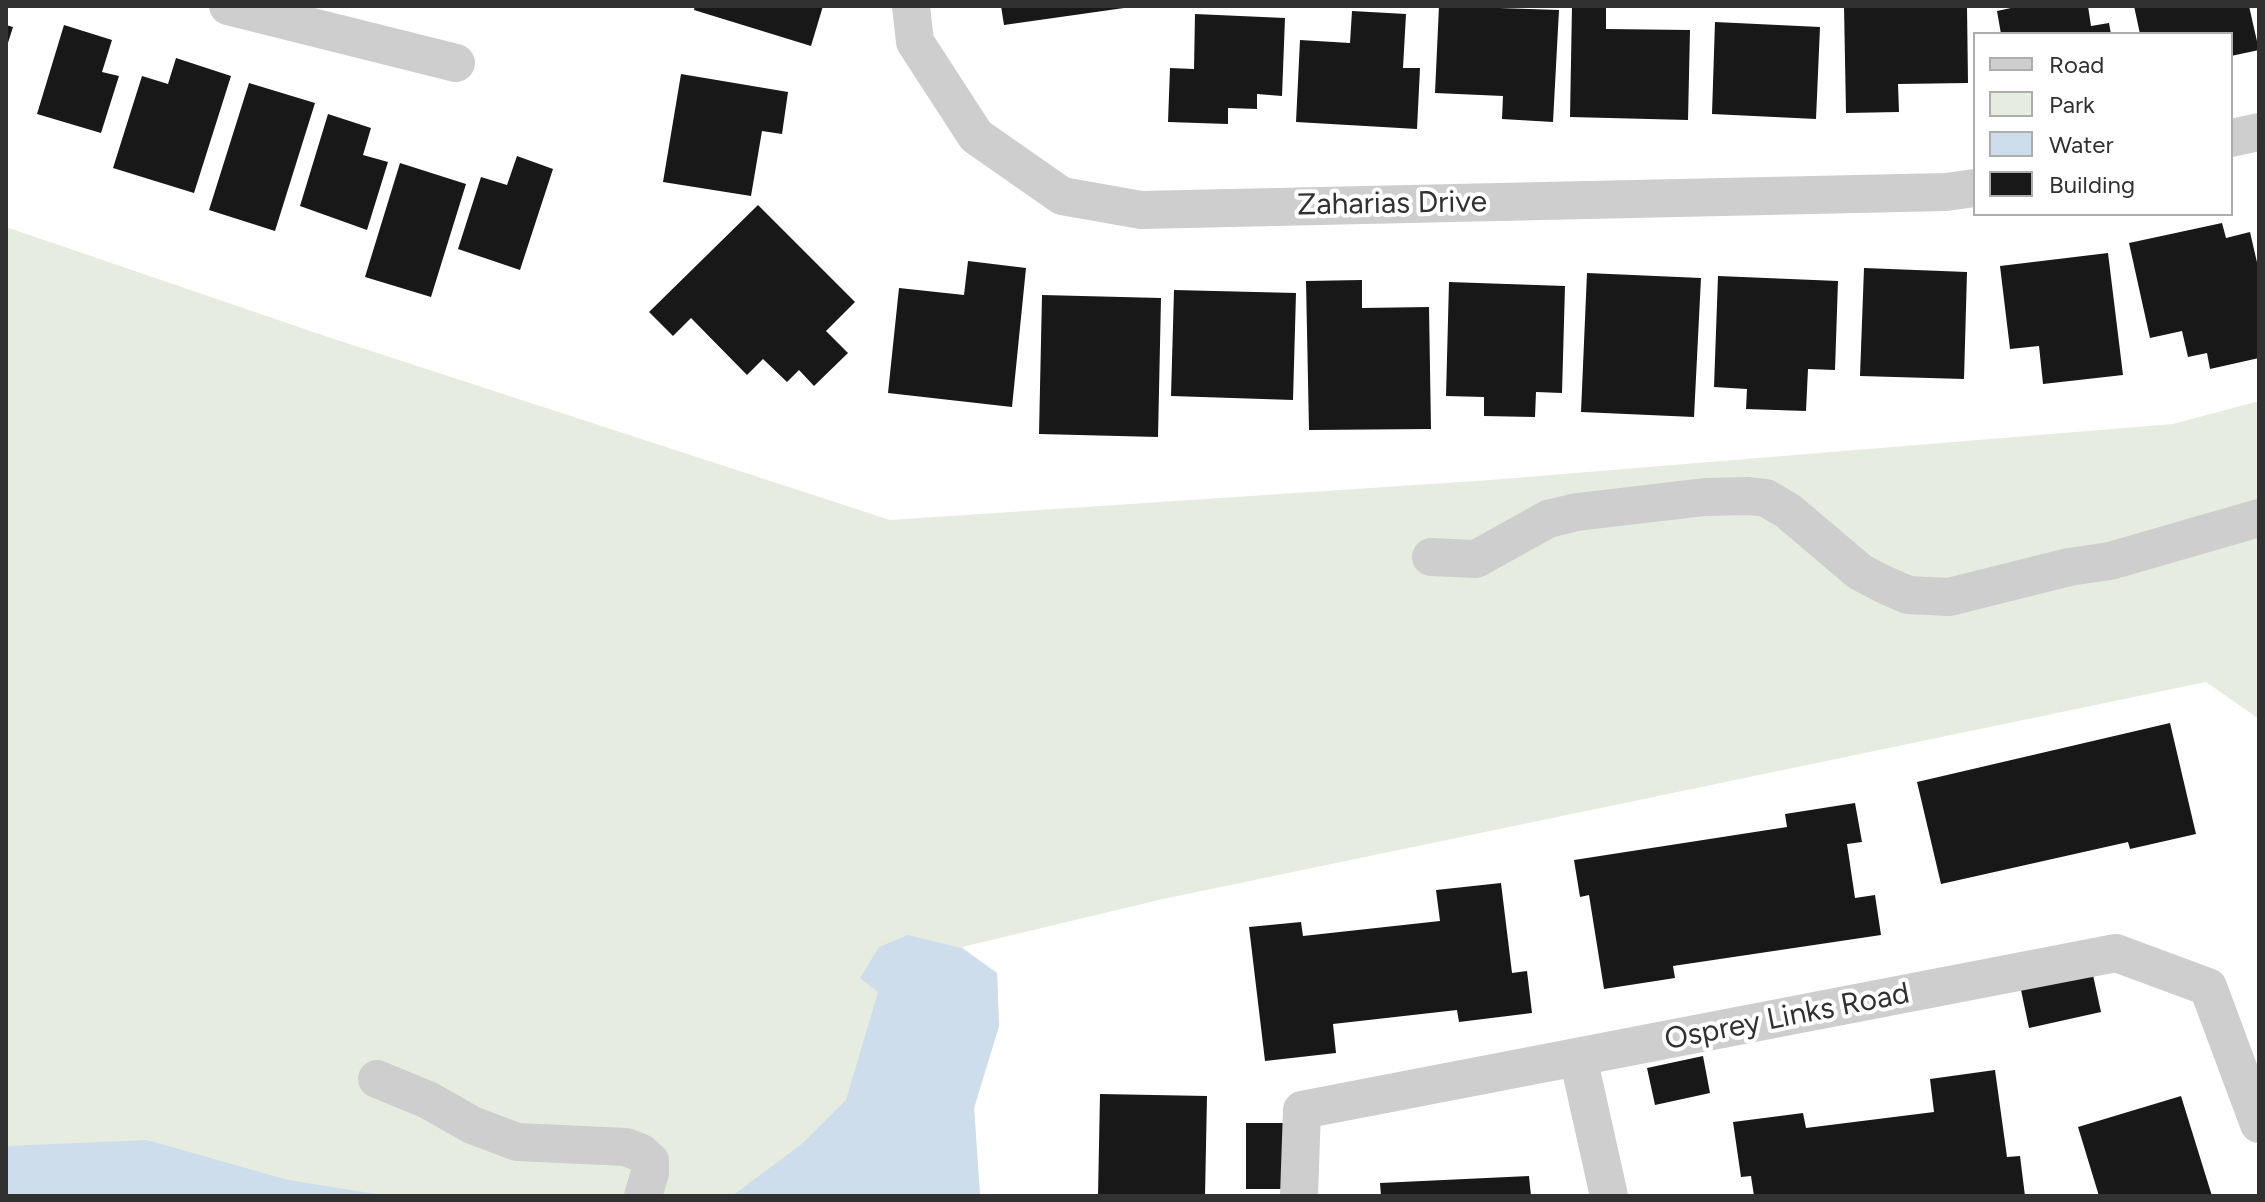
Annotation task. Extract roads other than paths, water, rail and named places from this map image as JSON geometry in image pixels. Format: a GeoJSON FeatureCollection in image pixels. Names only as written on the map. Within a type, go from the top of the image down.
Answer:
{"type":"FeatureCollection","features":[{"type":"Feature","properties":{"kind":"street"},"geometry":{"type":"LineString","coordinates":[[228,6],[456,63]]}},
{"type":"Feature","properties":{"kind":"street","name":"Zaharias Drive"},"geometry":{"type":"LineString","coordinates":[[911,6],[915,42],[976,136],[1062,196],[1141,210],[1946,192],[1973,188]]}},
{"type":"Feature","properties":{"kind":"street"},"geometry":{"type":"LineString","coordinates":[[2233,138],[2259,132]]}},
{"type":"Feature","properties":{"kind":"street"},"geometry":{"type":"LineString","coordinates":[[1431,557],[1476,559],[1548,519],[1577,512],[1705,497],[1749,496],[1766,498],[1788,511],[1860,572],[1883,584],[1908,595],[1949,597],[2069,567],[2110,561],[2259,518]]}},
{"type":"Feature","properties":{"kind":"street","name":"Osprey Links Road"},"geometry":{"type":"LineString","coordinates":[[1299,1196],[1302,1110],[2116,953],[2208,987],[2259,1124]]}},
{"type":"Feature","properties":{"kind":"street"},"geometry":{"type":"LineString","coordinates":[[1578,1057],[1609,1196]]}},
{"type":"Feature","properties":{"kind":"street"},"geometry":{"type":"LineString","coordinates":[[377,1079],[428,1100],[472,1125],[517,1142],[626,1147],[641,1153],[650,1161],[643,1196]]}},
{"type":"Feature","properties":{"kind":"water"},"geometry":{"type":"Polygon","coordinates":[[[908,935],[961,948],[997,973],[999,1026],[974,1108],[980,1196],[732,1196],[803,1143],[846,1100],[878,992],[860,978],[879,947],[908,935]]]}},
{"type":"Feature","properties":{"kind":"water"},"geometry":{"type":"Polygon","coordinates":[[[147,1140],[288,1180],[389,1196],[6,1196],[6,1146],[147,1140]]]}}]}
